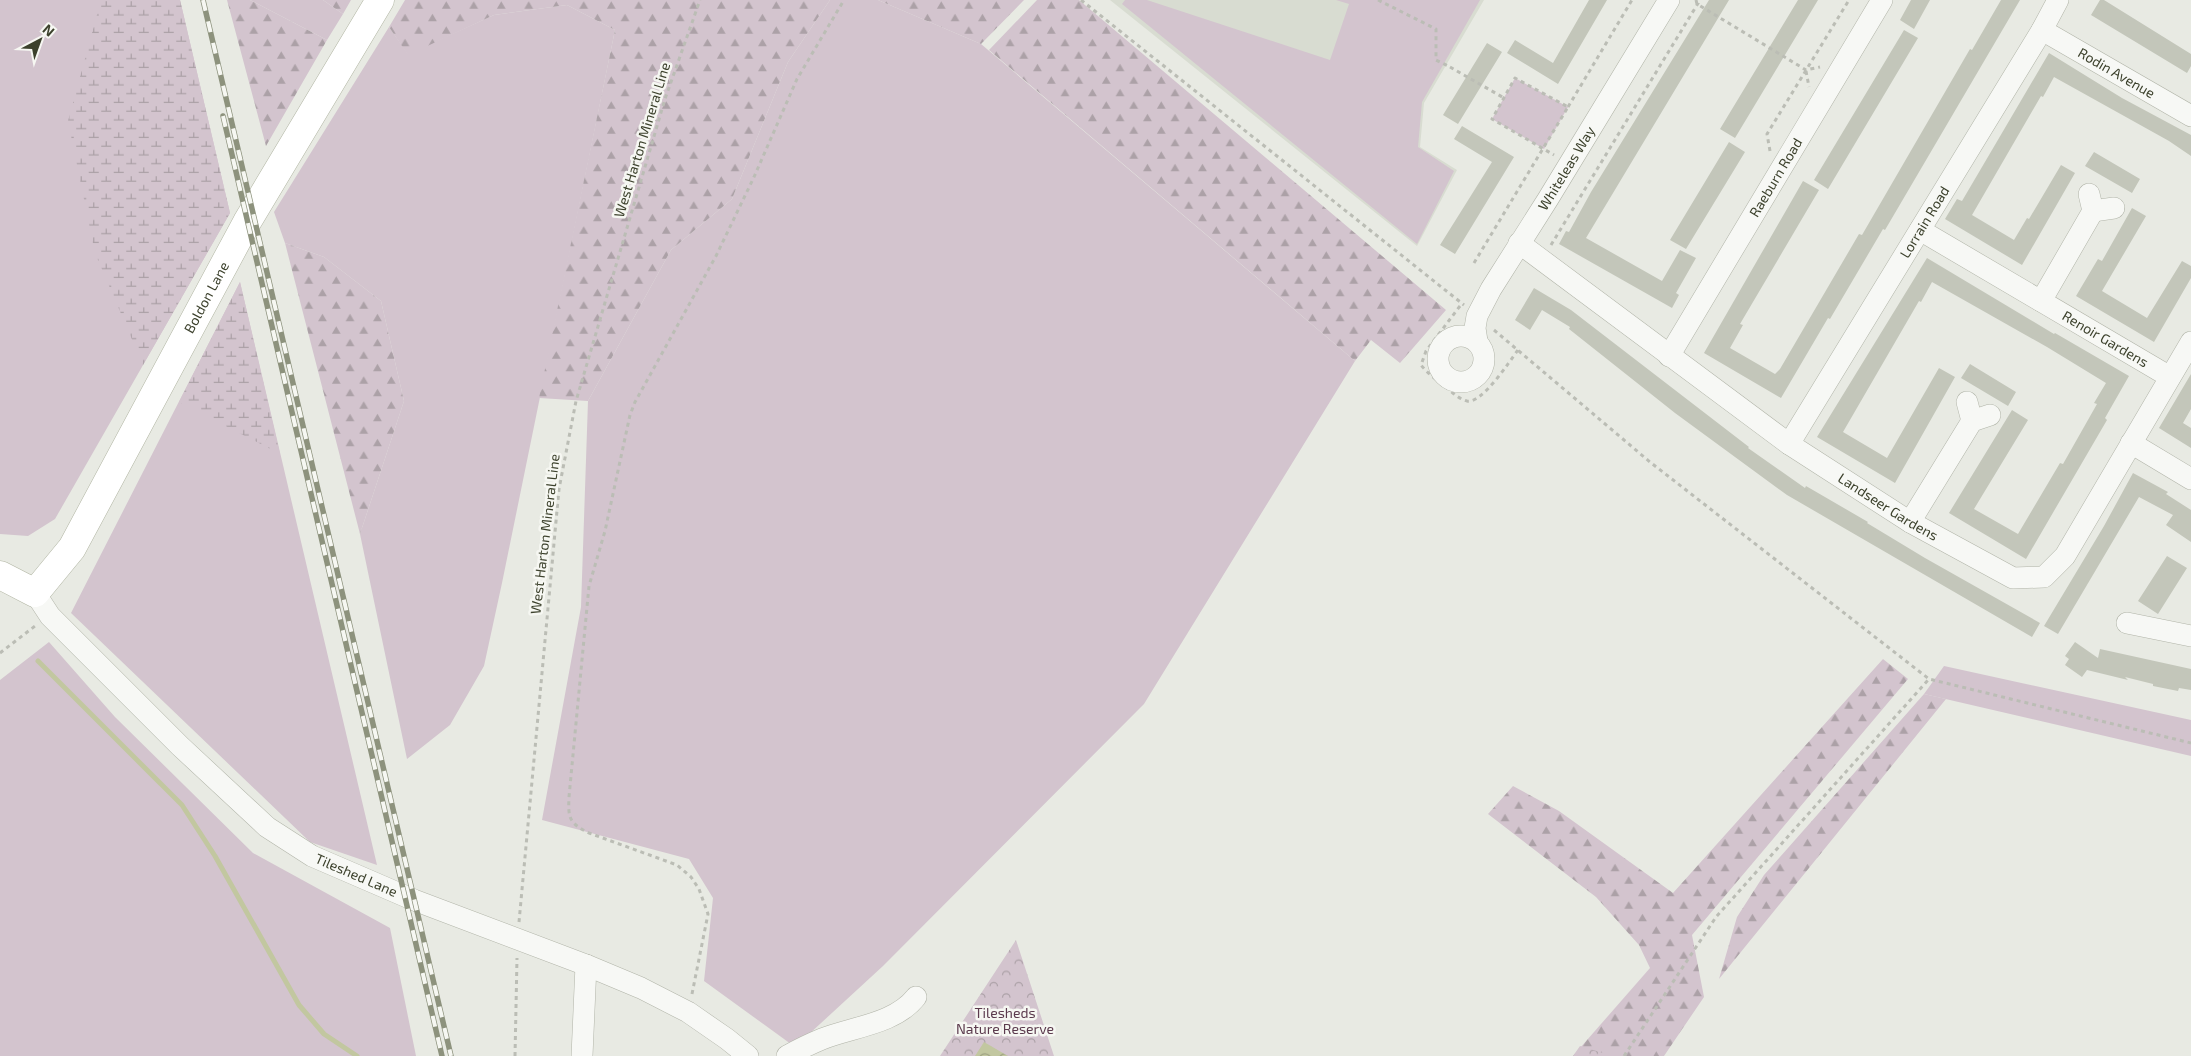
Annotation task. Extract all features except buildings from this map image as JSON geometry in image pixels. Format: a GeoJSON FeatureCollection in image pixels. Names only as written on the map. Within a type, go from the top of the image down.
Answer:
{"type":"FeatureCollection","features":[{"type":"Feature","properties":{"kind":"main road","name":"Boldon Lane"},"geometry":{"type":"LineString","coordinates":[[35,593],[72,548],[248,222],[380,0]]}},
{"type":"Feature","properties":{"kind":"main road"},"geometry":{"type":"LineString","coordinates":[[0,575],[9,582],[35,593]]}},
{"type":"Feature","properties":{"kind":"street","name":"Whiteleas Way"},"geometry":{"type":"LineString","coordinates":[[1470,310],[1520,243],[1669,0]]}},
{"type":"Feature","properties":{"kind":"street","name":"Raeburn Road"},"geometry":{"type":"LineString","coordinates":[[1670,356],[1882,0]]}},
{"type":"Feature","properties":{"kind":"street","name":"Lorrain Road"},"geometry":{"type":"LineString","coordinates":[[1789,444],[2042,30],[2058,0]]}},
{"type":"Feature","properties":{"kind":"street","name":"Rodin Avenue"},"geometry":{"type":"LineString","coordinates":[[2042,30],[2191,116]]}},
{"type":"Feature","properties":{"kind":"street"},"geometry":{"type":"LineString","coordinates":[[2041,301],[2099,204]]}},
{"type":"Feature","properties":{"kind":"street","name":"Renoir Gardens"},"geometry":{"type":"LineString","coordinates":[[1920,230],[2170,377]]}},
{"type":"Feature","properties":{"kind":"street","name":"Landseer Gardens"},"geometry":{"type":"LineString","coordinates":[[1520,243],[1789,444],[1910,522],[2013,578],[2044,577],[2065,556],[2191,342]]}},
{"type":"Feature","properties":{"kind":"street"},"geometry":{"type":"LineString","coordinates":[[1470,310],[1477,341],[1484,354],[1483,368],[1474,379],[1459,382],[1444,376],[1438,361],[1438,353],[1442,345],[1469,325],[1470,310]]}},
{"type":"Feature","properties":{"kind":"street"},"geometry":{"type":"LineString","coordinates":[[1455,336],[1463,335],[1477,341]]}},
{"type":"Feature","properties":{"kind":"street"},"geometry":{"type":"LineString","coordinates":[[1910,522],[1976,413]]}},
{"type":"Feature","properties":{"kind":"street"},"geometry":{"type":"LineString","coordinates":[[2131,443],[2191,479]]}},
{"type":"Feature","properties":{"kind":"street","name":"Tileshed Lane"},"geometry":{"type":"LineString","coordinates":[[35,593],[50,616],[180,746],[267,827],[312,856],[414,900],[586,965],[641,988],[688,1012],[728,1039],[748,1056]]}},
{"type":"Feature","properties":{"kind":"street"},"geometry":{"type":"LineString","coordinates":[[2127,623],[2191,636]]}},
{"type":"Feature","properties":{"kind":"street"},"geometry":{"type":"LineString","coordinates":[[582,1056],[586,965]]}},
{"type":"Feature","properties":{"kind":"street"},"geometry":{"type":"LineString","coordinates":[[787,1056],[823,1039],[854,1030],[908,1007],[916,997]]}},
{"type":"Feature","properties":{"kind":"path","name":"West Harton Mineral Line"},"geometry":{"type":"LineString","coordinates":[[515,1056],[518,939],[558,498],[576,401],[665,100],[700,0]]}},
{"type":"Feature","properties":{"kind":"path"},"geometry":{"type":"LineString","coordinates":[[688,1012],[708,914],[699,889],[685,870],[676,865],[589,833],[578,828],[570,818],[569,797],[589,586],[605,531],[630,415],[635,402],[716,256],[754,177],[797,79],[844,0]]}},
{"type":"Feature","properties":{"kind":"path"},"geometry":{"type":"LineString","coordinates":[[1081,0],[1470,310],[1650,462],[1929,679],[2191,743]]}},
{"type":"Feature","properties":{"kind":"path"},"geometry":{"type":"LineString","coordinates":[[1378,0],[1436,29],[1436,60],[1504,98]]}},
{"type":"Feature","properties":{"kind":"path"},"geometry":{"type":"LineString","coordinates":[[1474,263],[1632,0]]}},
{"type":"Feature","properties":{"kind":"path"},"geometry":{"type":"LineString","coordinates":[[1776,178],[1767,134],[1849,0]]}},
{"type":"Feature","properties":{"kind":"path"},"geometry":{"type":"LineString","coordinates":[[1542,260],[1698,1],[1806,70]]}},
{"type":"Feature","properties":{"kind":"path"},"geometry":{"type":"LineString","coordinates":[[1568,107],[1515,78],[1492,118],[1569,164]]}},
{"type":"Feature","properties":{"kind":"path"},"geometry":{"type":"LineString","coordinates":[[1470,310],[1422,356],[1421,365],[1427,372],[1459,397],[1467,401],[1475,400],[1484,393],[1518,350]]}},
{"type":"Feature","properties":{"kind":"path"},"geometry":{"type":"LineString","coordinates":[[0,653],[50,616]]}},
{"type":"Feature","properties":{"kind":"path"},"geometry":{"type":"LineString","coordinates":[[1624,1056],[1716,917],[1929,679]]}},
{"type":"Feature","properties":{"kind":"shaded area"},"geometry":{"type":"Polygon","coordinates":[[[1110,0],[1484,0],[1424,103],[1420,147],[1457,170],[1417,246],[1110,0]]]}},
{"type":"Feature","properties":{"kind":"green space"},"geometry":{"type":"Polygon","coordinates":[[[0,0],[180,0],[230,213],[55,519],[28,536],[0,534],[0,0]]]}},
{"type":"Feature","properties":{"kind":"green space"},"geometry":{"type":"Polygon","coordinates":[[[101,0],[180,0],[230,213],[143,365],[95,253],[68,121],[101,0]]]}},
{"type":"Feature","properties":{"kind":"green space"},"geometry":{"type":"Polygon","coordinates":[[[227,0],[250,0],[327,40],[266,146],[227,0]]]}},
{"type":"Feature","properties":{"kind":"green space"},"geometry":{"type":"Polygon","coordinates":[[[250,0],[323,0],[343,14],[327,40],[250,0]]]}},
{"type":"Feature","properties":{"kind":"green space"},"geometry":{"type":"Polygon","coordinates":[[[323,0],[351,0],[343,14],[323,0]]]}},
{"type":"Feature","properties":{"kind":"green space"},"geometry":{"type":"Polygon","coordinates":[[[405,0],[830,0],[788,62],[732,199],[671,250],[588,401],[539,398],[615,30],[567,5],[494,15],[408,55],[389,27],[405,0]]]}},
{"type":"Feature","properties":{"kind":"green space"},"geometry":{"type":"Polygon","coordinates":[[[830,0],[878,0],[981,44],[1355,361],[1144,704],[883,966],[795,1047],[704,981],[713,898],[689,859],[542,820],[581,607],[588,401],[671,250],[732,199],[788,62],[830,0]]]}},
{"type":"Feature","properties":{"kind":"green space"},"geometry":{"type":"Polygon","coordinates":[[[878,0],[1024,0],[981,44],[878,0]]]}},
{"type":"Feature","properties":{"kind":"green space"},"geometry":{"type":"Polygon","coordinates":[[[1037,0],[1079,0],[1446,310],[1400,363],[1371,340],[1355,361],[989,50],[1037,0]]]}},
{"type":"Feature","properties":{"kind":"green space"},"geometry":{"type":"Polygon","coordinates":[[[1125,0],[1147,0],[1330,60],[1349,4],[1336,0],[1480,0],[1422,102],[1418,147],[1454,171],[1417,244],[1122,4],[1125,0]]]}},
{"type":"Feature","properties":{"kind":"green space"},"geometry":{"type":"Polygon","coordinates":[[[567,5],[615,30],[502,583],[484,666],[450,725],[407,759],[360,534],[404,401],[381,301],[324,257],[285,243],[274,212],[389,27],[408,54],[494,15],[567,5]]]}},
{"type":"Feature","properties":{"kind":"green space"},"geometry":{"type":"Polygon","coordinates":[[[1515,78],[1568,107],[1544,149],[1492,119],[1515,78]]]}},
{"type":"Feature","properties":{"kind":"green space"},"geometry":{"type":"Polygon","coordinates":[[[285,243],[324,257],[381,301],[404,401],[360,534],[285,243]]]}},
{"type":"Feature","properties":{"kind":"green space"},"geometry":{"type":"Polygon","coordinates":[[[240,282],[377,865],[310,842],[71,613],[240,282]]]}},
{"type":"Feature","properties":{"kind":"green space"},"geometry":{"type":"Polygon","coordinates":[[[240,282],[280,454],[179,402],[240,282]]]}},
{"type":"Feature","properties":{"kind":"green space"},"geometry":{"type":"Polygon","coordinates":[[[49,642],[115,717],[253,853],[390,928],[416,1056],[0,1056],[0,680],[49,642]]]}},
{"type":"Feature","properties":{"kind":"green space"},"geometry":{"type":"Polygon","coordinates":[[[1883,659],[1908,679],[1692,935],[1704,997],[1664,1056],[1573,1056],[1650,968],[1639,945],[1596,897],[1488,814],[1513,786],[1559,811],[1673,893],[1883,659]]]}},
{"type":"Feature","properties":{"kind":"green space"},"geometry":{"type":"Polygon","coordinates":[[[1944,666],[2191,720],[2191,756],[1924,694],[1944,666]]]}},
{"type":"Feature","properties":{"kind":"green space"},"geometry":{"type":"Polygon","coordinates":[[[1924,694],[1946,699],[1719,979],[1737,917],[1764,875],[1924,694]]]}},
{"type":"Feature","properties":{"kind":"green space","name":"Tilesheds Nature Reserve"},"geometry":{"type":"Polygon","coordinates":[[[1016,940],[1054,1056],[940,1056],[1016,940]]]}},
{"type":"Feature","properties":{"kind":"green space"},"geometry":{"type":"Polygon","coordinates":[[[1580,1046],[1613,1056],[1573,1056],[1580,1046]]]}},
{"type":"Feature","properties":{"kind":"water"},"geometry":{"type":"Polygon","coordinates":[[[984,1042],[1008,1056],[975,1056],[984,1042]]]}},
{"type":"Feature","properties":{"kind":"waterway"},"geometry":{"type":"LineString","coordinates":[[38,661],[182,805],[215,856],[299,1005],[324,1034],[357,1056]]}},
{"type":"Feature","properties":{"kind":"railway"},"geometry":{"type":"LineString","coordinates":[[203,0],[451,1056]]}},
{"type":"Feature","properties":{"kind":"railway"},"geometry":{"type":"LineString","coordinates":[[223,116],[442,1056]]}}]}
